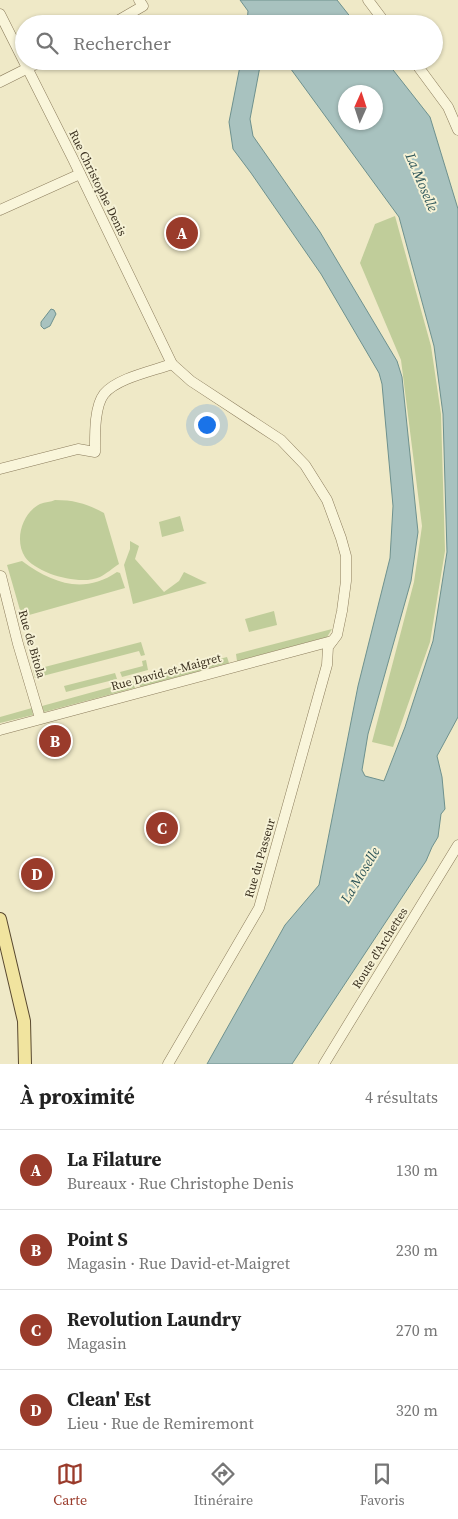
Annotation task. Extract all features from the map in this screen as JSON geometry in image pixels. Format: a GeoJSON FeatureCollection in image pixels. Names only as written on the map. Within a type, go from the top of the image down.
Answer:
{"type":"FeatureCollection","features":[{"type":"Feature","properties":{"kind":"main road"},"geometry":{"type":"LineString","coordinates":[[0,919],[24,1021],[25,1064]]}},
{"type":"Feature","properties":{"kind":"street"},"geometry":{"type":"LineString","coordinates":[[128,15],[143,6],[139,0]]}},
{"type":"Feature","properties":{"kind":"street"},"geometry":{"type":"LineString","coordinates":[[368,0],[379,15]]}},
{"type":"Feature","properties":{"kind":"street","name":"Rue Christophe Denis"},"geometry":{"type":"LineString","coordinates":[[0,14],[15,45]]}},
{"type":"Feature","properties":{"kind":"street"},"geometry":{"type":"LineString","coordinates":[[0,82],[25,70]]}},
{"type":"Feature","properties":{"kind":"street","name":"Rue Christophe Denis"},"geometry":{"type":"LineString","coordinates":[[28,70],[172,364]]}},
{"type":"Feature","properties":{"kind":"street"},"geometry":{"type":"LineString","coordinates":[[421,70],[448,107],[458,130]]}},
{"type":"Feature","properties":{"kind":"street"},"geometry":{"type":"LineString","coordinates":[[0,210],[80,174]]}},
{"type":"Feature","properties":{"kind":"street"},"geometry":{"type":"LineString","coordinates":[[0,470],[78,449],[94,452],[98,407],[104,394],[118,384],[172,364]]}},
{"type":"Feature","properties":{"kind":"street","name":"Rue du Passeur"},"geometry":{"type":"LineString","coordinates":[[168,1064],[259,908],[327,665],[328,647],[337,635],[346,581],[346,556],[341,538],[330,507],[318,482],[305,465],[281,440],[191,381],[172,364]]}},
{"type":"Feature","properties":{"kind":"street","name":"Rue de Bitola"},"geometry":{"type":"LineString","coordinates":[[1,576],[18,644],[40,718]]}},
{"type":"Feature","properties":{"kind":"street","name":"Rue David-et-Maigret"},"geometry":{"type":"LineString","coordinates":[[2,728],[332,641]]}},
{"type":"Feature","properties":{"kind":"street","name":"Route d'Archettes"},"geometry":{"type":"LineString","coordinates":[[324,1064],[458,845]]}},
{"type":"Feature","properties":{"kind":"green space"},"geometry":{"type":"Polygon","coordinates":[[[395,216],[431,346],[441,414],[445,551],[430,642],[393,747],[372,742],[414,582],[422,526],[401,360],[360,263],[375,224],[395,216]]]}},
{"type":"Feature","properties":{"kind":"green space"},"geometry":{"type":"Polygon","coordinates":[[[55,500],[81,503],[104,513],[119,564],[100,577],[82,580],[60,577],[39,569],[25,557],[20,543],[24,520],[40,504],[55,500]]]}},
{"type":"Feature","properties":{"kind":"green space"},"geometry":{"type":"Polygon","coordinates":[[[180,516],[184,531],[162,537],[159,522],[180,516]]]}},
{"type":"Feature","properties":{"kind":"green space"},"geometry":{"type":"Polygon","coordinates":[[[130,541],[139,546],[135,559],[164,592],[179,581],[184,572],[207,583],[133,604],[124,565],[130,549],[130,541]]]}},
{"type":"Feature","properties":{"kind":"green space"},"geometry":{"type":"Polygon","coordinates":[[[22,561],[45,575],[68,583],[92,583],[117,572],[120,573],[125,588],[22,617],[7,565],[22,561]]]}},
{"type":"Feature","properties":{"kind":"green space"},"geometry":{"type":"Polygon","coordinates":[[[274,611],[277,625],[249,632],[245,619],[274,611]]]}},
{"type":"Feature","properties":{"kind":"green space"},"geometry":{"type":"Polygon","coordinates":[[[332,629],[327,637],[237,661],[236,654],[332,629]]]}},
{"type":"Feature","properties":{"kind":"green space"},"geometry":{"type":"Polygon","coordinates":[[[141,642],[145,655],[141,656],[139,651],[35,678],[33,670],[141,642]]]}},
{"type":"Feature","properties":{"kind":"green space"},"geometry":{"type":"Polygon","coordinates":[[[227,657],[229,663],[140,687],[138,680],[227,657]]]}},
{"type":"Feature","properties":{"kind":"green space"},"geometry":{"type":"Polygon","coordinates":[[[146,660],[148,670],[122,677],[120,672],[143,666],[142,661],[146,660]]]}},
{"type":"Feature","properties":{"kind":"green space"},"geometry":{"type":"Polygon","coordinates":[[[115,673],[117,679],[66,692],[64,686],[115,673]]]}},
{"type":"Feature","properties":{"kind":"green space"},"geometry":{"type":"Polygon","coordinates":[[[133,681],[135,688],[44,712],[42,706],[133,681]]]}},
{"type":"Feature","properties":{"kind":"green space"},"geometry":{"type":"Polygon","coordinates":[[[32,708],[33,715],[0,723],[0,717],[32,708]]]}},
{"type":"Feature","properties":{"kind":"water"},"geometry":{"type":"Polygon","coordinates":[[[240,0],[337,0],[349,15],[248,15],[248,11],[240,0]]]}},
{"type":"Feature","properties":{"kind":"water","name":"La Moselle"},"geometry":{"type":"Polygon","coordinates":[[[239,70],[259,70],[250,119],[253,136],[320,232],[397,361],[402,377],[418,532],[411,581],[368,734],[362,770],[365,776],[384,781],[405,727],[433,641],[447,552],[443,414],[434,346],[399,217],[292,70],[393,70],[430,117],[458,209],[458,717],[437,756],[442,777],[445,809],[441,814],[438,837],[426,861],[292,1064],[207,1064],[285,925],[319,885],[358,686],[390,558],[393,506],[382,384],[379,373],[321,274],[233,149],[229,122],[239,70]]]}},
{"type":"Feature","properties":{"kind":"water"},"geometry":{"type":"Polygon","coordinates":[[[51,309],[56,314],[50,326],[44,329],[41,326],[41,322],[51,309]]]}},
{"type":"Feature","properties":{"kind":"place","name":"La Filature"},"geometry":{"type":"Point","coordinates":[182,233]}},
{"type":"Feature","properties":{"kind":"place","name":"Point S"},"geometry":{"type":"Point","coordinates":[55,741]}},
{"type":"Feature","properties":{"kind":"place","name":"Revolution Laundry"},"geometry":{"type":"Point","coordinates":[162,828]}},
{"type":"Feature","properties":{"kind":"place","name":"Clean' Est"},"geometry":{"type":"Point","coordinates":[37,874]}}]}
